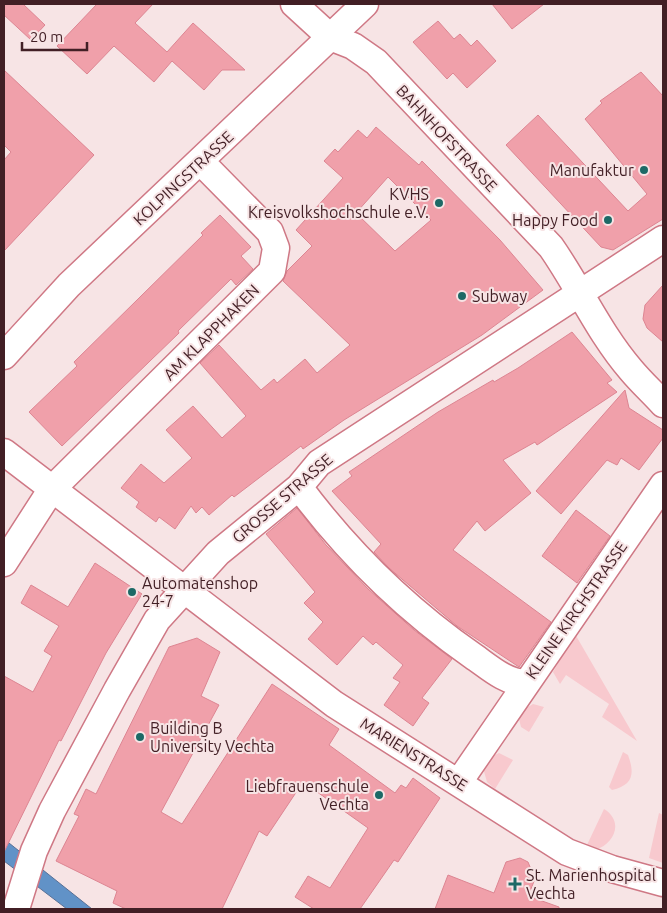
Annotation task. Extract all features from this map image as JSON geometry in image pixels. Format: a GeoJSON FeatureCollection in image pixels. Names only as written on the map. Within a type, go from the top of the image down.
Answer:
{"type":"FeatureCollection","features":[{"type":"Feature","properties":{"kind":"street","name":"BAHNHOFSTRASSE"},"geometry":{"type":"LineString","coordinates":[[294,4],[330,37],[353,46],[376,62],[551,247],[601,328],[631,370],[663,404]]}},
{"type":"Feature","properties":{"kind":"street","name":"KOLPINGSTRASSE"},"geometry":{"type":"LineString","coordinates":[[4,356],[69,286],[365,4]]}},
{"type":"Feature","properties":{"kind":"street","name":"AM KLAPPHAKEN"},"geometry":{"type":"LineString","coordinates":[[4,563],[51,490],[272,271],[276,248],[270,232],[200,162]]}},
{"type":"Feature","properties":{"kind":"street","name":"GROSSE STRASSE"},"geometry":{"type":"LineString","coordinates":[[22,901],[34,851],[52,811],[140,647],[157,620],[218,553],[300,487],[318,463],[663,239]]}},
{"type":"Feature","properties":{"kind":"street"},"geometry":{"type":"LineString","coordinates":[[4,452],[51,490],[184,590]]}},
{"type":"Feature","properties":{"kind":"street","name":"KLEINE KIRCHSTRASSE"},"geometry":{"type":"LineString","coordinates":[[300,487],[328,524],[388,590],[444,636],[499,674],[512,682],[525,684],[663,486]]}},
{"type":"Feature","properties":{"kind":"street","name":"MARIENSTRASSE"},"geometry":{"type":"LineString","coordinates":[[184,590],[334,704],[567,852],[612,869],[663,883]]}},
{"type":"Feature","properties":{"kind":"street"},"geometry":{"type":"LineString","coordinates":[[459,782],[525,684]]}},
{"type":"Feature","properties":{"kind":"shaded area"},"geometry":{"type":"Polygon","coordinates":[[[575,634],[637,741],[602,717],[609,704],[566,675],[560,684],[553,672],[575,634]]]}},
{"type":"Feature","properties":{"kind":"shaded area"},"geometry":{"type":"Polygon","coordinates":[[[533,704],[544,707],[529,732],[521,727],[519,719],[523,710],[533,704]]]}},
{"type":"Feature","properties":{"kind":"shaded area"},"geometry":{"type":"Polygon","coordinates":[[[623,752],[628,755],[632,773],[628,782],[612,790],[609,787],[623,752]]]}},
{"type":"Feature","properties":{"kind":"shaded area"},"geometry":{"type":"Polygon","coordinates":[[[499,753],[513,760],[495,789],[487,782],[483,768],[489,758],[499,753]]]}},
{"type":"Feature","properties":{"kind":"shaded area"},"geometry":{"type":"Polygon","coordinates":[[[604,809],[614,820],[614,832],[608,843],[595,850],[587,845],[604,809]]]}},
{"type":"Feature","properties":{"kind":"shaded area"},"geometry":{"type":"Polygon","coordinates":[[[659,813],[663,815],[663,863],[649,858],[659,813]]]}},
{"type":"Feature","properties":{"kind":"water"},"geometry":{"type":"Polygon","coordinates":[[[4,840],[92,909],[67,909],[4,861],[4,840]]]}},
{"type":"Feature","properties":{"kind":"building"},"geometry":{"type":"Polygon","coordinates":[[[4,4],[23,4],[45,25],[31,40],[4,15],[4,4]]]}},
{"type":"Feature","properties":{"kind":"building"},"geometry":{"type":"Polygon","coordinates":[[[97,4],[153,4],[135,23],[167,52],[193,23],[245,70],[222,70],[204,90],[172,61],[154,82],[114,46],[87,74],[57,46],[97,4]]]}},
{"type":"Feature","properties":{"kind":"building"},"geometry":{"type":"Polygon","coordinates":[[[492,4],[544,4],[512,29],[492,4]]]}},
{"type":"Feature","properties":{"kind":"building"},"geometry":{"type":"Polygon","coordinates":[[[438,21],[454,39],[460,34],[471,46],[477,40],[496,61],[467,88],[453,73],[447,79],[413,42],[438,21]]]}},
{"type":"Feature","properties":{"kind":"building"},"geometry":{"type":"Polygon","coordinates":[[[4,70],[94,155],[4,251],[4,160],[11,152],[4,145],[4,70]]]}},
{"type":"Feature","properties":{"kind":"building"},"geometry":{"type":"Polygon","coordinates":[[[641,72],[663,96],[663,219],[613,250],[601,247],[506,145],[538,115],[628,211],[647,194],[585,119],[602,103],[600,101],[641,72]]]}},
{"type":"Feature","properties":{"kind":"building"},"geometry":{"type":"Polygon","coordinates":[[[376,127],[419,165],[422,161],[500,240],[543,290],[482,335],[344,420],[303,449],[301,446],[234,497],[232,495],[209,515],[202,507],[196,513],[191,506],[175,529],[159,517],[156,522],[136,507],[139,502],[121,488],[141,464],[164,483],[192,458],[166,430],[193,406],[222,438],[246,416],[200,363],[219,345],[261,390],[274,379],[277,383],[305,359],[317,373],[350,345],[283,281],[287,271],[312,246],[296,230],[343,178],[324,161],[335,149],[338,152],[358,130],[367,138],[376,127]],[[388,177],[356,213],[395,251],[431,220],[388,177]]]}},
{"type":"Feature","properties":{"kind":"building"},"geometry":{"type":"Polygon","coordinates":[[[220,215],[251,247],[241,256],[253,269],[236,285],[231,279],[178,331],[179,333],[62,446],[29,412],[77,366],[74,362],[203,235],[201,233],[220,215]]]}},
{"type":"Feature","properties":{"kind":"building"},"geometry":{"type":"Polygon","coordinates":[[[663,285],[663,342],[647,328],[643,319],[645,305],[663,285]]]}},
{"type":"Feature","properties":{"kind":"building"},"geometry":{"type":"Polygon","coordinates":[[[572,332],[612,380],[607,383],[617,392],[537,445],[535,442],[503,460],[531,493],[485,531],[477,521],[453,550],[551,622],[519,667],[457,626],[389,568],[374,552],[381,544],[332,491],[352,476],[349,472],[438,412],[493,380],[494,382],[518,368],[572,332]]]}},
{"type":"Feature","properties":{"kind":"building"},"geometry":{"type":"Polygon","coordinates":[[[625,390],[629,408],[663,430],[663,438],[639,470],[621,458],[617,465],[607,460],[561,514],[536,491],[625,390]]]}},
{"type":"Feature","properties":{"kind":"building"},"geometry":{"type":"Polygon","coordinates":[[[297,508],[326,545],[368,589],[414,630],[452,659],[422,698],[429,703],[413,726],[384,705],[400,682],[393,678],[403,665],[376,642],[373,645],[363,636],[337,665],[308,639],[323,622],[304,603],[315,592],[266,534],[297,508]]]}},
{"type":"Feature","properties":{"kind":"building"},"geometry":{"type":"Polygon","coordinates":[[[576,510],[610,536],[577,583],[542,556],[576,510]]]}},
{"type":"Feature","properties":{"kind":"building"},"geometry":{"type":"Polygon","coordinates":[[[95,563],[142,594],[106,653],[61,741],[59,740],[4,852],[4,676],[33,692],[52,656],[44,651],[59,626],[21,603],[31,585],[68,607],[95,563]]]}},
{"type":"Feature","properties":{"kind":"building"},"geometry":{"type":"Polygon","coordinates":[[[197,638],[220,652],[201,696],[219,705],[161,812],[182,824],[272,684],[339,729],[329,745],[395,793],[401,785],[406,788],[413,778],[440,798],[398,862],[394,860],[360,909],[314,909],[295,897],[308,876],[330,888],[368,828],[303,782],[267,836],[259,831],[222,909],[126,909],[113,903],[117,891],[56,861],[79,816],[74,814],[86,789],[96,794],[169,647],[197,638]]]}},
{"type":"Feature","properties":{"kind":"building","name":"St. Marienhospital Vechta"},"geometry":{"type":"Polygon","coordinates":[[[520,858],[528,862],[535,879],[528,896],[559,907],[559,909],[435,909],[448,875],[494,893],[506,862],[520,858]]]}},
{"type":"Feature","properties":{"kind":"place","name":"Manufaktur"},"geometry":{"type":"Point","coordinates":[644,170]}},
{"type":"Feature","properties":{"kind":"place","name":"KVHS Kreisvolkshochschule e.V."},"geometry":{"type":"Point","coordinates":[439,203]}},
{"type":"Feature","properties":{"kind":"place","name":"Happy Food"},"geometry":{"type":"Point","coordinates":[608,220]}},
{"type":"Feature","properties":{"kind":"place","name":"Subway"},"geometry":{"type":"Point","coordinates":[462,296]}},
{"type":"Feature","properties":{"kind":"place","name":"Automatenshop 24-7"},"geometry":{"type":"Point","coordinates":[132,592]}},
{"type":"Feature","properties":{"kind":"place","name":"Building B University Vechta"},"geometry":{"type":"Point","coordinates":[140,737]}},
{"type":"Feature","properties":{"kind":"place","name":"Liebfrauenschule Vechta"},"geometry":{"type":"Point","coordinates":[379,795]}},
{"type":"Feature","properties":{"kind":"place","name":"St. Marienhospital Vechta"},"geometry":{"type":"Point","coordinates":[515,884]}}]}
